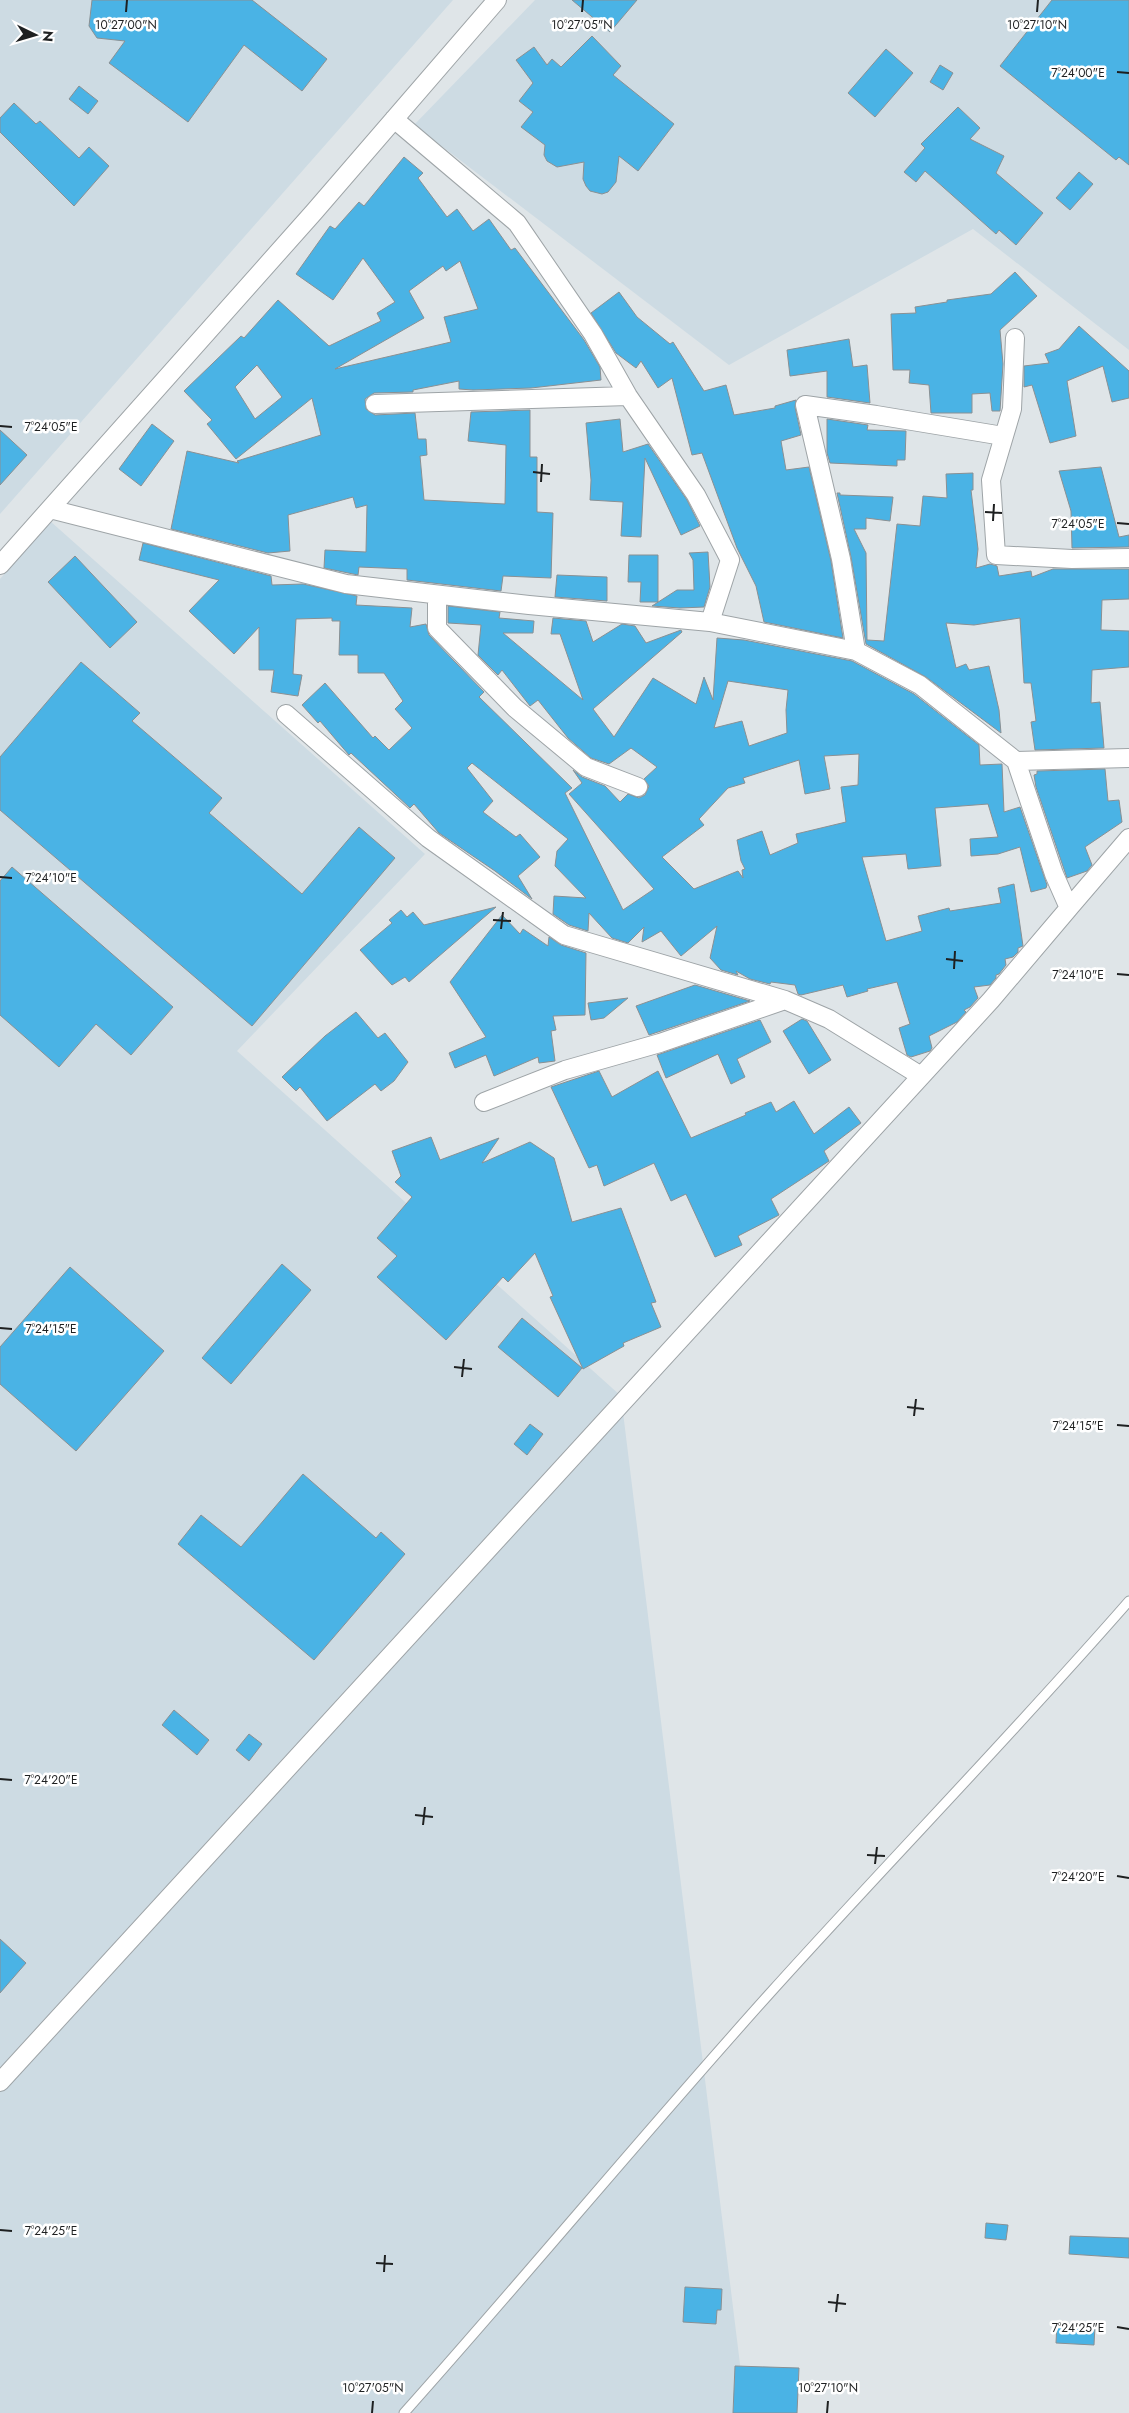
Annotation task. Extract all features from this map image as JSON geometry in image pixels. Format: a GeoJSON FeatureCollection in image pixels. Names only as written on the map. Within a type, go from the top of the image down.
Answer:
{"type":"FeatureCollection","features":[{"type":"Feature","properties":{"kind":"street"},"geometry":{"type":"LineString","coordinates":[[0,565],[497,0]]}},
{"type":"Feature","properties":{"kind":"street"},"geometry":{"type":"LineString","coordinates":[[394,119],[517,223],[593,334],[628,396],[696,495],[730,560],[710,622]]}},
{"type":"Feature","properties":{"kind":"street"},"geometry":{"type":"LineString","coordinates":[[1015,338],[1012,409],[991,480],[996,555],[1072,559],[1129,558]]}},
{"type":"Feature","properties":{"kind":"street"},"geometry":{"type":"LineString","coordinates":[[375,404],[628,396]]}},
{"type":"Feature","properties":{"kind":"street"},"geometry":{"type":"LineString","coordinates":[[856,651],[841,559],[806,406],[876,414],[1003,436]]}},
{"type":"Feature","properties":{"kind":"street"},"geometry":{"type":"LineString","coordinates":[[50,509],[346,584],[436,595],[710,622],[856,651],[920,685],[1016,761],[1054,874],[1069,908]]}},
{"type":"Feature","properties":{"kind":"street"},"geometry":{"type":"LineString","coordinates":[[436,595],[437,628],[515,708],[586,767],[638,787]]}},
{"type":"Feature","properties":{"kind":"street"},"geometry":{"type":"LineString","coordinates":[[286,714],[428,838],[564,935],[785,1000],[829,1019],[921,1076]]}},
{"type":"Feature","properties":{"kind":"street"},"geometry":{"type":"LineString","coordinates":[[1016,761],[1129,758]]}},
{"type":"Feature","properties":{"kind":"street"},"geometry":{"type":"LineString","coordinates":[[0,2082],[991,1000],[1129,838]]}},
{"type":"Feature","properties":{"kind":"street"},"geometry":{"type":"LineString","coordinates":[[484,1102],[565,1070],[660,1043],[785,1000]]}},
{"type":"Feature","properties":{"kind":"lane"},"geometry":{"type":"LineString","coordinates":[[404,2413],[770,1993],[1059,1681],[1129,1601]]}},
{"type":"Feature","properties":{"kind":"shaded area"},"geometry":{"type":"Polygon","coordinates":[[[0,0],[453,0],[0,514],[0,0]]]}},
{"type":"Feature","properties":{"kind":"shaded area"},"geometry":{"type":"Polygon","coordinates":[[[535,0],[1129,0],[1129,350],[973,229],[729,365],[414,125],[535,0]]]}},
{"type":"Feature","properties":{"kind":"shaded area"},"geometry":{"type":"Polygon","coordinates":[[[50,521],[425,854],[237,1051],[621,1396],[746,2413],[0,2413],[0,579],[50,521]]]}},
{"type":"Feature","properties":{"kind":"building"},"geometry":{"type":"Polygon","coordinates":[[[92,0],[252,0],[327,59],[302,91],[244,45],[188,122],[109,63],[125,41],[97,38],[89,26],[92,0]]]}},
{"type":"Feature","properties":{"kind":"building"},"geometry":{"type":"Polygon","coordinates":[[[572,0],[637,0],[610,32],[572,0]]]}},
{"type":"Feature","properties":{"kind":"building"},"geometry":{"type":"Polygon","coordinates":[[[1052,0],[1129,0],[1129,165],[1119,157],[1116,160],[1000,66],[1052,0]]]}},
{"type":"Feature","properties":{"kind":"building"},"geometry":{"type":"Polygon","coordinates":[[[592,36],[621,66],[613,75],[674,124],[638,171],[619,156],[616,182],[608,192],[602,194],[590,191],[586,186],[583,179],[584,162],[557,167],[547,161],[544,155],[545,145],[521,127],[533,112],[519,101],[533,83],[516,60],[534,47],[547,65],[552,59],[561,67],[592,36]]]}},
{"type":"Feature","properties":{"kind":"building"},"geometry":{"type":"Polygon","coordinates":[[[886,49],[913,73],[875,117],[848,93],[886,49]]]}},
{"type":"Feature","properties":{"kind":"building"},"geometry":{"type":"Polygon","coordinates":[[[940,65],[953,73],[943,90],[930,82],[940,65]]]}},
{"type":"Feature","properties":{"kind":"building"},"geometry":{"type":"Polygon","coordinates":[[[79,86],[98,101],[88,114],[69,99],[79,86]]]}},
{"type":"Feature","properties":{"kind":"building"},"geometry":{"type":"Polygon","coordinates":[[[14,103],[36,124],[40,121],[79,158],[89,147],[109,166],[74,206],[0,132],[0,118],[14,103]]]}},
{"type":"Feature","properties":{"kind":"building"},"geometry":{"type":"Polygon","coordinates":[[[958,107],[980,128],[970,139],[1004,156],[996,173],[1043,213],[1016,245],[999,230],[996,234],[925,171],[916,182],[904,172],[925,148],[921,144],[958,107]]]}},
{"type":"Feature","properties":{"kind":"building"},"geometry":{"type":"Polygon","coordinates":[[[404,157],[423,173],[418,178],[447,217],[457,209],[473,231],[489,219],[511,250],[515,248],[584,340],[600,367],[601,380],[531,388],[473,390],[459,389],[459,381],[413,390],[413,392],[374,393],[365,399],[366,409],[375,415],[415,413],[418,439],[426,439],[427,455],[420,456],[424,500],[505,504],[506,445],[468,441],[471,412],[530,410],[530,457],[537,457],[537,512],[553,513],[551,578],[503,576],[501,591],[407,580],[407,569],[359,567],[358,575],[324,568],[325,550],[366,552],[367,505],[356,508],[353,497],[288,515],[290,551],[268,553],[171,529],[187,451],[239,463],[237,461],[321,435],[312,398],[236,459],[207,424],[212,420],[184,391],[241,336],[244,338],[278,300],[329,346],[381,321],[377,313],[395,302],[363,258],[333,300],[296,274],[330,226],[335,229],[359,202],[364,206],[404,157]],[[460,261],[446,271],[443,266],[409,291],[424,318],[335,369],[451,342],[444,317],[478,309],[460,261]],[[257,365],[235,387],[255,419],[282,397],[257,365]]]}},
{"type":"Feature","properties":{"kind":"building"},"geometry":{"type":"Polygon","coordinates":[[[1079,172],[1093,184],[1070,210],[1056,198],[1079,172]]]}},
{"type":"Feature","properties":{"kind":"building"},"geometry":{"type":"Polygon","coordinates":[[[1015,272],[1037,296],[1000,330],[1003,364],[1000,411],[992,411],[990,393],[972,394],[972,413],[931,413],[929,385],[909,383],[910,370],[893,370],[891,314],[916,313],[915,307],[947,302],[947,300],[991,294],[1015,272]]]}},
{"type":"Feature","properties":{"kind":"building"},"geometry":{"type":"Polygon","coordinates":[[[619,292],[637,317],[670,344],[673,342],[704,391],[726,385],[734,415],[775,408],[775,406],[796,400],[795,407],[801,435],[781,441],[786,470],[809,467],[831,561],[843,638],[764,622],[756,586],[737,548],[702,453],[692,455],[672,378],[658,388],[641,361],[636,368],[616,353],[591,313],[619,292]]]}},
{"type":"Feature","properties":{"kind":"building"},"geometry":{"type":"Polygon","coordinates":[[[1079,326],[1129,371],[1129,398],[1112,402],[1103,366],[1067,381],[1076,436],[1050,443],[1032,385],[1024,387],[1024,366],[1049,363],[1045,354],[1059,349],[1079,326]]]}},
{"type":"Feature","properties":{"kind":"building"},"geometry":{"type":"Polygon","coordinates":[[[849,339],[853,367],[867,365],[870,403],[827,397],[827,371],[790,376],[787,350],[849,339]]]}},
{"type":"Feature","properties":{"kind":"building"},"geometry":{"type":"Polygon","coordinates":[[[620,419],[623,452],[648,444],[687,500],[700,526],[681,535],[645,458],[641,537],[621,536],[623,502],[590,500],[591,480],[586,423],[620,419]]]}},
{"type":"Feature","properties":{"kind":"building"},"geometry":{"type":"Polygon","coordinates":[[[827,419],[868,425],[867,430],[906,431],[905,460],[897,460],[897,466],[830,463],[827,453],[827,419]]]}},
{"type":"Feature","properties":{"kind":"building"},"geometry":{"type":"Polygon","coordinates":[[[152,424],[174,441],[141,486],[119,469],[152,424]]]}},
{"type":"Feature","properties":{"kind":"building"},"geometry":{"type":"Polygon","coordinates":[[[0,430],[27,455],[0,485],[0,430]]]}},
{"type":"Feature","properties":{"kind":"building"},"geometry":{"type":"Polygon","coordinates":[[[1101,467],[1119,537],[1129,535],[1129,547],[1072,548],[1071,511],[1059,471],[1101,467]]]}},
{"type":"Feature","properties":{"kind":"building"},"geometry":{"type":"Polygon","coordinates":[[[973,473],[973,490],[971,490],[978,549],[976,568],[990,564],[997,566],[999,576],[1031,571],[1032,577],[1053,569],[1129,569],[1129,599],[1102,600],[1101,630],[1129,631],[1129,667],[1092,670],[1091,703],[1100,702],[1104,748],[1035,750],[1031,722],[1036,721],[1031,683],[1024,683],[1020,618],[974,625],[946,623],[956,668],[966,664],[969,670],[989,666],[999,710],[1001,733],[926,677],[866,644],[851,557],[837,493],[840,493],[840,495],[893,497],[890,521],[866,518],[866,529],[854,529],[866,553],[867,640],[884,641],[897,524],[920,526],[923,496],[947,498],[946,474],[973,473]]]}},
{"type":"Feature","properties":{"kind":"building"},"geometry":{"type":"Polygon","coordinates":[[[143,543],[271,576],[272,585],[303,584],[357,596],[356,605],[412,608],[410,627],[426,624],[429,635],[484,692],[479,697],[572,788],[565,793],[623,910],[654,889],[569,794],[582,783],[573,770],[582,777],[605,786],[620,802],[628,794],[639,798],[645,795],[649,786],[644,779],[657,767],[631,748],[609,764],[591,758],[568,738],[538,700],[530,706],[502,670],[498,675],[478,655],[481,625],[448,623],[448,606],[500,612],[499,618],[534,621],[533,633],[503,633],[583,700],[560,634],[551,634],[553,618],[586,621],[593,642],[622,624],[635,626],[646,643],[681,630],[682,632],[593,709],[614,737],[653,678],[696,704],[704,677],[713,700],[717,638],[744,640],[852,661],[914,694],[979,745],[980,765],[1002,764],[1004,812],[1020,807],[1047,885],[1046,888],[1031,892],[1020,847],[998,854],[971,856],[970,839],[998,837],[988,804],[935,808],[941,866],[908,869],[906,854],[862,857],[886,941],[922,931],[918,916],[949,908],[950,911],[1001,903],[998,888],[1014,884],[1023,946],[1018,948],[1018,952],[1013,957],[1005,959],[1006,965],[996,975],[996,978],[990,985],[974,987],[978,998],[970,1007],[964,1010],[966,1012],[957,1022],[929,1036],[932,1048],[930,1051],[911,1057],[907,1055],[899,1028],[910,1024],[897,982],[867,989],[868,991],[847,997],[843,985],[801,995],[798,994],[795,985],[771,982],[770,984],[750,979],[736,971],[738,975],[721,970],[710,958],[717,926],[681,956],[661,931],[642,942],[644,927],[628,943],[612,938],[589,913],[588,931],[569,925],[553,914],[554,896],[586,898],[555,866],[557,851],[568,839],[472,763],[467,768],[493,801],[483,812],[516,837],[520,834],[540,857],[518,876],[532,899],[439,833],[414,804],[410,808],[351,753],[349,755],[320,721],[318,723],[302,705],[325,683],[373,738],[375,736],[389,750],[412,728],[395,709],[403,701],[384,673],[358,673],[358,655],[339,655],[340,621],[332,621],[332,618],[296,619],[293,674],[302,675],[298,696],[271,692],[274,670],[259,670],[259,627],[234,654],[189,611],[219,580],[139,560],[143,543]],[[728,681],[714,728],[742,721],[749,746],[787,733],[786,710],[788,690],[728,681]],[[859,754],[824,756],[830,789],[805,794],[799,760],[743,778],[745,783],[728,788],[699,819],[704,825],[662,857],[694,889],[738,871],[743,878],[742,870],[745,869],[741,861],[737,840],[762,831],[770,855],[798,843],[796,834],[846,822],[841,787],[858,785],[859,754]]]}},
{"type":"Feature","properties":{"kind":"building"},"geometry":{"type":"Polygon","coordinates":[[[708,552],[710,587],[704,607],[652,606],[677,590],[694,590],[693,560],[689,553],[708,552]]]}},
{"type":"Feature","properties":{"kind":"building"},"geometry":{"type":"Polygon","coordinates":[[[629,555],[658,555],[658,602],[640,602],[641,582],[628,582],[629,555]]]}},
{"type":"Feature","properties":{"kind":"building"},"geometry":{"type":"Polygon","coordinates":[[[75,556],[137,622],[110,648],[48,582],[75,556]]]}},
{"type":"Feature","properties":{"kind":"building"},"geometry":{"type":"Polygon","coordinates":[[[557,575],[607,577],[607,601],[555,597],[557,575]]]}},
{"type":"Feature","properties":{"kind":"building"},"geometry":{"type":"Polygon","coordinates":[[[81,662],[140,713],[132,721],[222,798],[209,813],[302,894],[359,827],[395,858],[252,1026],[0,810],[0,757],[81,662]]]}},
{"type":"Feature","properties":{"kind":"building"},"geometry":{"type":"Polygon","coordinates":[[[1105,769],[1108,801],[1119,800],[1122,822],[1085,847],[1092,865],[1087,871],[1067,878],[1036,787],[1034,775],[1037,774],[1037,771],[1105,769]]]}},
{"type":"Feature","properties":{"kind":"building"},"geometry":{"type":"Polygon","coordinates":[[[12,867],[173,1007],[131,1055],[96,1024],[59,1067],[0,1015],[0,881],[12,867]]]}},
{"type":"Feature","properties":{"kind":"building"},"geometry":{"type":"Polygon","coordinates":[[[496,907],[409,982],[405,977],[392,985],[360,950],[392,923],[389,920],[401,910],[407,917],[413,912],[424,925],[496,907]]]}},
{"type":"Feature","properties":{"kind":"building"},"geometry":{"type":"Polygon","coordinates":[[[502,915],[520,934],[523,929],[548,946],[549,937],[561,945],[586,953],[585,1015],[553,1016],[556,1030],[551,1031],[555,1061],[539,1063],[538,1057],[494,1076],[486,1055],[455,1068],[449,1053],[486,1037],[450,982],[502,915]]]}},
{"type":"Feature","properties":{"kind":"building"},"geometry":{"type":"Polygon","coordinates":[[[695,985],[750,1001],[649,1035],[636,1006],[695,985]]]}},
{"type":"Feature","properties":{"kind":"building"},"geometry":{"type":"Polygon","coordinates":[[[628,998],[604,1018],[591,1020],[588,1003],[628,998]]]}},
{"type":"Feature","properties":{"kind":"building"},"geometry":{"type":"Polygon","coordinates":[[[356,1012],[378,1038],[385,1033],[408,1062],[394,1081],[381,1091],[375,1084],[327,1121],[300,1087],[296,1091],[282,1077],[325,1036],[356,1012]]]}},
{"type":"Feature","properties":{"kind":"building"},"geometry":{"type":"Polygon","coordinates":[[[802,1019],[807,1021],[831,1060],[809,1074],[783,1031],[802,1019]]]}},
{"type":"Feature","properties":{"kind":"building"},"geometry":{"type":"Polygon","coordinates":[[[760,1020],[771,1042],[737,1059],[745,1077],[731,1084],[718,1054],[666,1078],[657,1055],[760,1020]]]}},
{"type":"Feature","properties":{"kind":"building"},"geometry":{"type":"Polygon","coordinates":[[[599,1071],[612,1097],[658,1071],[691,1138],[746,1115],[745,1113],[771,1102],[776,1112],[794,1101],[814,1134],[849,1107],[861,1123],[824,1151],[829,1161],[771,1199],[779,1215],[738,1236],[742,1245],[715,1257],[686,1194],[671,1201],[654,1163],[604,1186],[597,1165],[589,1168],[551,1087],[599,1071]]]}},
{"type":"Feature","properties":{"kind":"building"},"geometry":{"type":"Polygon","coordinates":[[[431,1137],[440,1160],[499,1138],[482,1163],[530,1142],[554,1158],[572,1222],[621,1208],[656,1302],[651,1303],[661,1327],[623,1343],[624,1346],[583,1369],[550,1297],[553,1296],[535,1253],[508,1282],[503,1277],[446,1340],[377,1277],[397,1256],[377,1238],[412,1197],[395,1182],[401,1176],[392,1151],[431,1137]]]}},
{"type":"Feature","properties":{"kind":"building"},"geometry":{"type":"Polygon","coordinates":[[[282,1264],[311,1290],[231,1384],[202,1358],[282,1264]]]}},
{"type":"Feature","properties":{"kind":"building"},"geometry":{"type":"Polygon","coordinates":[[[70,1267],[164,1351],[76,1451],[0,1384],[0,1347],[70,1267]]]}},
{"type":"Feature","properties":{"kind":"building"},"geometry":{"type":"Polygon","coordinates":[[[522,1318],[582,1368],[558,1397],[498,1347],[522,1318]]]}},
{"type":"Feature","properties":{"kind":"building"},"geometry":{"type":"Polygon","coordinates":[[[530,1424],[543,1434],[527,1455],[514,1444],[530,1424]]]}},
{"type":"Feature","properties":{"kind":"building"},"geometry":{"type":"Polygon","coordinates":[[[303,1474],[376,1538],[381,1532],[405,1554],[314,1660],[178,1544],[201,1515],[241,1547],[303,1474]]]}},
{"type":"Feature","properties":{"kind":"building"},"geometry":{"type":"Polygon","coordinates":[[[174,1710],[209,1740],[197,1755],[162,1725],[174,1710]]]}},
{"type":"Feature","properties":{"kind":"building"},"geometry":{"type":"Polygon","coordinates":[[[249,1734],[262,1744],[249,1761],[236,1750],[249,1734]]]}},
{"type":"Feature","properties":{"kind":"building"},"geometry":{"type":"Polygon","coordinates":[[[0,1939],[26,1963],[0,1993],[0,1939]]]}},
{"type":"Feature","properties":{"kind":"building"},"geometry":{"type":"Polygon","coordinates":[[[986,2223],[1008,2225],[1006,2240],[985,2238],[986,2223]]]}},
{"type":"Feature","properties":{"kind":"building"},"geometry":{"type":"Polygon","coordinates":[[[1070,2236],[1129,2238],[1129,2258],[1069,2254],[1070,2236]]]}},
{"type":"Feature","properties":{"kind":"building"},"geometry":{"type":"Polygon","coordinates":[[[685,2287],[722,2289],[721,2310],[717,2310],[716,2324],[683,2322],[685,2287]]]}},
{"type":"Feature","properties":{"kind":"building"},"geometry":{"type":"Polygon","coordinates":[[[1057,2323],[1095,2325],[1094,2345],[1056,2343],[1057,2323]]]}},
{"type":"Feature","properties":{"kind":"building"},"geometry":{"type":"Polygon","coordinates":[[[735,2366],[799,2368],[797,2413],[733,2413],[735,2366]]]}}]}
